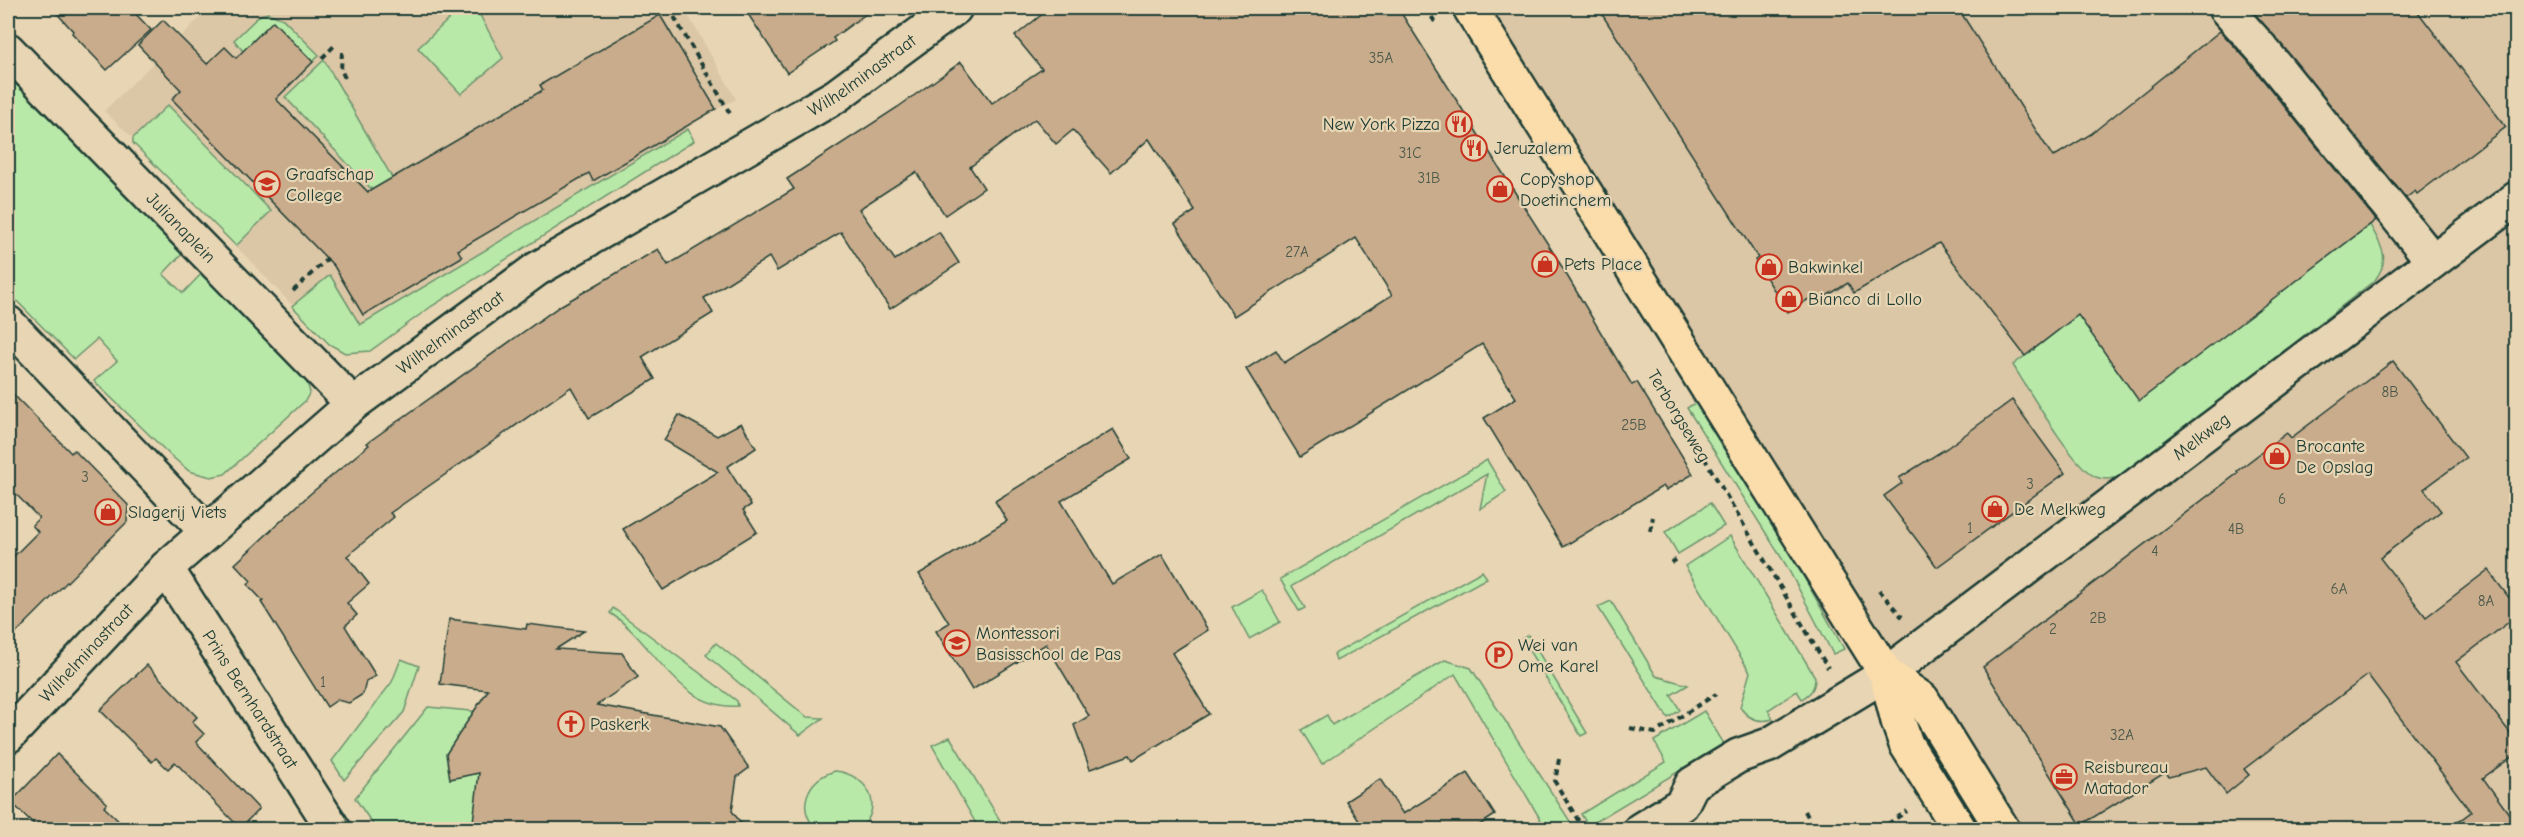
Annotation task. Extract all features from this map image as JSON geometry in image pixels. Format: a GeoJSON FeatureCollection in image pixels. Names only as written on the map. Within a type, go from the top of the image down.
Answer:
{"type":"FeatureCollection","features":[{"type":"Feature","properties":{"kind":"main road"},"geometry":{"type":"LineString","coordinates":[[1470,8],[1886,674],[1906,744],[1960,830]]}},
{"type":"Feature","properties":{"kind":"main road"},"geometry":{"type":"LineString","coordinates":[[1886,674],[1922,699],[2003,830]]}},
{"type":"Feature","properties":{"kind":"street","name":"Wilhelminastraat"},"geometry":{"type":"LineString","coordinates":[[8,736],[166,568],[353,404],[537,269],[836,96],[955,8]]}},
{"type":"Feature","properties":{"kind":"street"},"geometry":{"type":"LineString","coordinates":[[2225,8],[2261,48],[2433,261]]}},
{"type":"Feature","properties":{"kind":"street","name":"Julianaplein"},"geometry":{"type":"LineString","coordinates":[[8,50],[353,404]]}},
{"type":"Feature","properties":{"kind":"street","name":"Melkweg"},"geometry":{"type":"LineString","coordinates":[[1886,674],[2517,199]]}},
{"type":"Feature","properties":{"kind":"street"},"geometry":{"type":"LineString","coordinates":[[8,323],[207,532]]}},
{"type":"Feature","properties":{"kind":"street","name":"Prins Bernhardstraat"},"geometry":{"type":"LineString","coordinates":[[166,568],[334,830]]}},
{"type":"Feature","properties":{"kind":"street"},"geometry":{"type":"LineString","coordinates":[[1640,830],[1682,804],[1692,784],[1738,756],[1769,745],[1886,674]]}},
{"type":"Feature","properties":{"kind":"path"},"geometry":{"type":"LineString","coordinates":[[669,8],[749,146]]}},
{"type":"Feature","properties":{"kind":"path"},"geometry":{"type":"LineString","coordinates":[[1426,8],[1439,27]]}},
{"type":"Feature","properties":{"kind":"path"},"geometry":{"type":"LineString","coordinates":[[322,58],[335,45]]}},
{"type":"Feature","properties":{"kind":"path"},"geometry":{"type":"LineString","coordinates":[[342,52],[341,70],[346,80]]}},
{"type":"Feature","properties":{"kind":"path"},"geometry":{"type":"LineString","coordinates":[[267,316],[328,258]]}},
{"type":"Feature","properties":{"kind":"path","name":"Terborgseweg"},"geometry":{"type":"LineString","coordinates":[[1693,439],[1846,699]]}},
{"type":"Feature","properties":{"kind":"path"},"geometry":{"type":"LineString","coordinates":[[1650,531],[1653,517]]}},
{"type":"Feature","properties":{"kind":"path"},"geometry":{"type":"LineString","coordinates":[[1671,563],[1679,558]]}},
{"type":"Feature","properties":{"kind":"path"},"geometry":{"type":"LineString","coordinates":[[1630,728],[1655,733],[1716,694]]}},
{"type":"Feature","properties":{"kind":"path"},"geometry":{"type":"LineString","coordinates":[[1559,759],[1555,782],[1584,830]]}},
{"type":"Feature","properties":{"kind":"path"},"geometry":{"type":"LineString","coordinates":[[1879,830],[1910,809]]}},
{"type":"Feature","properties":{"kind":"path"},"geometry":{"type":"LineString","coordinates":[[1805,811],[1815,830]]}},
{"type":"Feature","properties":{"kind":"shaded area","name":"Graafschap College"},"geometry":{"type":"Polygon","coordinates":[[[210,8],[684,8],[736,99],[686,126],[694,141],[432,306],[370,351],[345,353],[329,344],[236,246],[133,143],[133,138],[104,111],[210,8]]]}},
{"type":"Feature","properties":{"kind":"shaded area"},"geometry":{"type":"Polygon","coordinates":[[[1475,8],[2516,8],[2516,829],[1987,829],[1475,8]]]}},
{"type":"Feature","properties":{"kind":"green space"},"geometry":{"type":"Polygon","coordinates":[[[461,8],[476,8],[503,58],[461,94],[418,48],[461,8]]]}},
{"type":"Feature","properties":{"kind":"green space"},"geometry":{"type":"Polygon","coordinates":[[[268,13],[283,19],[319,55],[313,62],[247,56],[234,40],[260,15],[268,13]]]}},
{"type":"Feature","properties":{"kind":"green space"},"geometry":{"type":"Polygon","coordinates":[[[324,60],[393,179],[376,194],[285,97],[324,60]]]}},
{"type":"Feature","properties":{"kind":"green space"},"geometry":{"type":"Polygon","coordinates":[[[8,72],[184,252],[163,274],[183,293],[204,271],[305,377],[310,392],[305,401],[225,474],[211,477],[189,471],[94,381],[117,361],[97,339],[74,359],[8,292],[8,72]]]}},
{"type":"Feature","properties":{"kind":"green space"},"geometry":{"type":"Polygon","coordinates":[[[168,105],[271,211],[236,246],[133,143],[133,138],[168,105]]]}},
{"type":"Feature","properties":{"kind":"green space"},"geometry":{"type":"Polygon","coordinates":[[[688,129],[694,141],[432,306],[370,351],[345,353],[329,344],[292,306],[330,275],[360,325],[688,129]]]}},
{"type":"Feature","properties":{"kind":"green space"},"geometry":{"type":"Polygon","coordinates":[[[2370,225],[2384,259],[2380,273],[2375,280],[2124,476],[2103,479],[2087,471],[2052,427],[2013,365],[2078,315],[2370,225]]]}},
{"type":"Feature","properties":{"kind":"green space"},"geometry":{"type":"Polygon","coordinates":[[[1698,401],[1773,522],[1844,649],[1833,654],[1786,565],[1687,408],[1698,401]]]}},
{"type":"Feature","properties":{"kind":"green space"},"geometry":{"type":"Polygon","coordinates":[[[1487,460],[1506,492],[1480,509],[1487,474],[1292,586],[1305,608],[1299,611],[1280,579],[1487,460]]]}},
{"type":"Feature","properties":{"kind":"green space"},"geometry":{"type":"Polygon","coordinates":[[[1710,503],[1724,526],[1678,554],[1665,532],[1710,503]]]}},
{"type":"Feature","properties":{"kind":"green space"},"geometry":{"type":"Polygon","coordinates":[[[1730,536],[1815,677],[1813,688],[1805,697],[1802,699],[1797,691],[1768,710],[1773,719],[1754,719],[1740,707],[1750,672],[1685,566],[1730,536]]]}},
{"type":"Feature","properties":{"kind":"green space"},"geometry":{"type":"Polygon","coordinates":[[[1482,571],[1487,578],[1336,661],[1334,654],[1482,571]]]}},
{"type":"Feature","properties":{"kind":"green space"},"geometry":{"type":"Polygon","coordinates":[[[1262,590],[1280,622],[1249,639],[1232,607],[1262,590]]]}},
{"type":"Feature","properties":{"kind":"green space"},"geometry":{"type":"Polygon","coordinates":[[[1611,601],[1656,676],[1688,685],[1671,695],[1680,710],[1668,718],[1598,607],[1611,601]]]}},
{"type":"Feature","properties":{"kind":"green space"},"geometry":{"type":"Polygon","coordinates":[[[613,608],[737,701],[738,706],[717,704],[698,697],[682,686],[626,625],[610,613],[613,608]]]}},
{"type":"Feature","properties":{"kind":"green space"},"geometry":{"type":"Polygon","coordinates":[[[1528,635],[1587,733],[1581,736],[1522,639],[1528,635]]]}},
{"type":"Feature","properties":{"kind":"green space"},"geometry":{"type":"Polygon","coordinates":[[[716,643],[807,717],[823,718],[800,735],[706,655],[716,643]]]}},
{"type":"Feature","properties":{"kind":"green space"},"geometry":{"type":"Polygon","coordinates":[[[401,659],[419,666],[404,712],[344,780],[332,761],[392,682],[401,659]]]}},
{"type":"Feature","properties":{"kind":"green space"},"geometry":{"type":"Polygon","coordinates":[[[1445,660],[1471,668],[1575,829],[1546,829],[1455,674],[1322,764],[1301,730],[1327,715],[1332,725],[1445,660]]]}},
{"type":"Feature","properties":{"kind":"green space"},"geometry":{"type":"Polygon","coordinates":[[[428,707],[492,713],[543,829],[376,829],[355,798],[428,707]]]}},
{"type":"Feature","properties":{"kind":"green space"},"geometry":{"type":"Polygon","coordinates":[[[1704,711],[1724,744],[1588,826],[1581,814],[1666,762],[1654,741],[1704,711]]]}},
{"type":"Feature","properties":{"kind":"green space"},"geometry":{"type":"Polygon","coordinates":[[[950,737],[1001,822],[999,829],[979,829],[932,745],[950,737]]]}},
{"type":"Feature","properties":{"kind":"green space"},"geometry":{"type":"Polygon","coordinates":[[[835,771],[856,778],[869,792],[872,801],[871,810],[868,820],[860,829],[816,829],[810,821],[806,803],[811,787],[817,780],[835,771]]]}},
{"type":"Feature","properties":{"kind":"building"},"geometry":{"type":"Polygon","coordinates":[[[52,8],[130,8],[151,30],[107,70],[52,8]]]}},
{"type":"Feature","properties":{"kind":"building"},"geometry":{"type":"Polygon","coordinates":[[[744,8],[874,8],[833,38],[835,41],[787,73],[744,8]]]}},
{"type":"Feature","properties":{"kind":"building"},"geometry":{"type":"Polygon","coordinates":[[[1050,8],[1398,8],[1556,257],[1632,385],[1637,382],[1693,474],[1666,490],[1663,486],[1563,547],[1484,418],[1516,398],[1482,344],[1300,457],[1246,369],[1276,350],[1284,363],[1392,295],[1356,238],[1234,316],[1175,224],[1195,211],[1149,139],[1111,173],[1073,130],[1056,144],[1035,119],[970,167],[984,188],[945,215],[916,172],[859,209],[895,260],[939,232],[959,263],[890,309],[841,232],[777,271],[769,257],[704,298],[713,313],[642,357],[655,379],[589,418],[571,387],[390,513],[394,517],[347,556],[369,584],[347,603],[357,615],[345,626],[376,676],[366,681],[363,694],[349,703],[337,700],[327,707],[261,602],[263,601],[248,585],[251,581],[235,564],[310,494],[369,445],[367,443],[560,306],[658,249],[668,265],[794,189],[787,179],[898,107],[961,62],[992,103],[1042,69],[1015,36],[1050,8]]]}},
{"type":"Feature","properties":{"kind":"building"},"geometry":{"type":"Polygon","coordinates":[[[1598,8],[1958,8],[2053,157],[2091,134],[2220,31],[2247,60],[2376,220],[2139,401],[2078,315],[2025,356],[1939,243],[1854,293],[1848,283],[1815,303],[1812,297],[1788,312],[1755,260],[1758,258],[1598,8]]]}},
{"type":"Feature","properties":{"kind":"building"},"geometry":{"type":"Polygon","coordinates":[[[2250,8],[2415,8],[2506,127],[2417,194],[2415,191],[2406,198],[2250,8]]]}},
{"type":"Feature","properties":{"kind":"building"},"geometry":{"type":"Polygon","coordinates":[[[660,15],[716,109],[593,181],[589,173],[458,250],[462,257],[363,315],[334,266],[172,99],[181,90],[138,45],[163,20],[207,64],[225,47],[236,58],[273,21],[313,62],[276,99],[368,192],[543,90],[540,85],[660,15]]]}},
{"type":"Feature","properties":{"kind":"building"},"geometry":{"type":"Polygon","coordinates":[[[2393,361],[2466,458],[2424,489],[2441,511],[2380,558],[2426,617],[2488,570],[2517,608],[2517,616],[2456,662],[2517,742],[2517,753],[2483,778],[2517,825],[2517,830],[2447,830],[2471,812],[2368,675],[2244,769],[2249,775],[2226,794],[2206,767],[2169,777],[2166,772],[2081,825],[1983,667],[2238,473],[2237,471],[2287,433],[2291,438],[2393,361]]]}},
{"type":"Feature","properties":{"kind":"building"},"geometry":{"type":"Polygon","coordinates":[[[8,389],[71,453],[74,450],[128,505],[127,522],[8,641],[8,562],[38,532],[32,525],[39,518],[8,486],[8,389]]]}},
{"type":"Feature","properties":{"kind":"building"},"geometry":{"type":"Polygon","coordinates":[[[2012,400],[2065,473],[1937,567],[1884,496],[1902,483],[1899,478],[1947,448],[2012,400]]]}},
{"type":"Feature","properties":{"kind":"building"},"geometry":{"type":"Polygon","coordinates":[[[679,415],[717,436],[741,423],[756,448],[727,467],[751,505],[743,510],[757,532],[663,590],[623,529],[718,472],[664,440],[679,415]]]}},
{"type":"Feature","properties":{"kind":"building"},"geometry":{"type":"Polygon","coordinates":[[[1113,429],[1131,459],[1061,501],[1112,584],[1162,554],[1208,630],[1172,653],[1209,714],[1133,760],[1130,755],[1090,769],[1074,725],[1089,716],[1046,644],[972,690],[936,631],[949,623],[919,574],[1007,521],[995,501],[1113,429]]]}},
{"type":"Feature","properties":{"kind":"building","name":"Paskerk"},"geometry":{"type":"Polygon","coordinates":[[[449,619],[526,629],[527,624],[584,631],[556,649],[622,653],[638,677],[597,705],[720,727],[749,768],[737,777],[732,811],[746,830],[472,830],[479,773],[450,779],[446,754],[488,690],[440,684],[449,619]]]}},
{"type":"Feature","properties":{"kind":"building"},"geometry":{"type":"Polygon","coordinates":[[[147,665],[197,717],[192,722],[204,734],[196,742],[259,809],[240,828],[175,762],[168,769],[156,758],[152,762],[100,710],[147,665]]]}},
{"type":"Feature","properties":{"kind":"building"},"geometry":{"type":"Polygon","coordinates":[[[57,754],[107,803],[104,807],[128,830],[40,830],[11,802],[57,754]]]}},
{"type":"Feature","properties":{"kind":"building"},"geometry":{"type":"Polygon","coordinates":[[[1468,773],[1495,815],[1472,830],[1365,830],[1346,801],[1380,779],[1403,814],[1468,773]]]}},
{"type":"Feature","properties":{"kind":"place","name":"New York Pizza"},"geometry":{"type":"Point","coordinates":[1459,124]}},
{"type":"Feature","properties":{"kind":"place","name":"Jeruzalem"},"geometry":{"type":"Point","coordinates":[1474,148]}},
{"type":"Feature","properties":{"kind":"place","name":"Graafschap College"},"geometry":{"type":"Point","coordinates":[267,184]}},
{"type":"Feature","properties":{"kind":"place","name":"Copyshop Doetinchem"},"geometry":{"type":"Point","coordinates":[1500,189]}},
{"type":"Feature","properties":{"kind":"place","name":"Pets Place"},"geometry":{"type":"Point","coordinates":[1545,264]}},
{"type":"Feature","properties":{"kind":"place","name":"Bakwinkel"},"geometry":{"type":"Point","coordinates":[1769,267]}},
{"type":"Feature","properties":{"kind":"place","name":"Bianco di Lollo"},"geometry":{"type":"Point","coordinates":[1789,299]}},
{"type":"Feature","properties":{"kind":"place","name":"Brocante De Opslag"},"geometry":{"type":"Point","coordinates":[2277,456]}},
{"type":"Feature","properties":{"kind":"place","name":"De Melkweg"},"geometry":{"type":"Point","coordinates":[1995,509]}},
{"type":"Feature","properties":{"kind":"place","name":"Slagerij Viets"},"geometry":{"type":"Point","coordinates":[108,512]}},
{"type":"Feature","properties":{"kind":"place","name":"Montessori Basisschool de Pas"},"geometry":{"type":"Point","coordinates":[957,643]}},
{"type":"Feature","properties":{"kind":"place","name":"Wei van Ome Karel"},"geometry":{"type":"Point","coordinates":[1499,655]}},
{"type":"Feature","properties":{"kind":"place","name":"Paskerk"},"geometry":{"type":"Point","coordinates":[571,724]}},
{"type":"Feature","properties":{"kind":"place","name":"Reisbureau Matador"},"geometry":{"type":"Point","coordinates":[2064,777]}}]}
